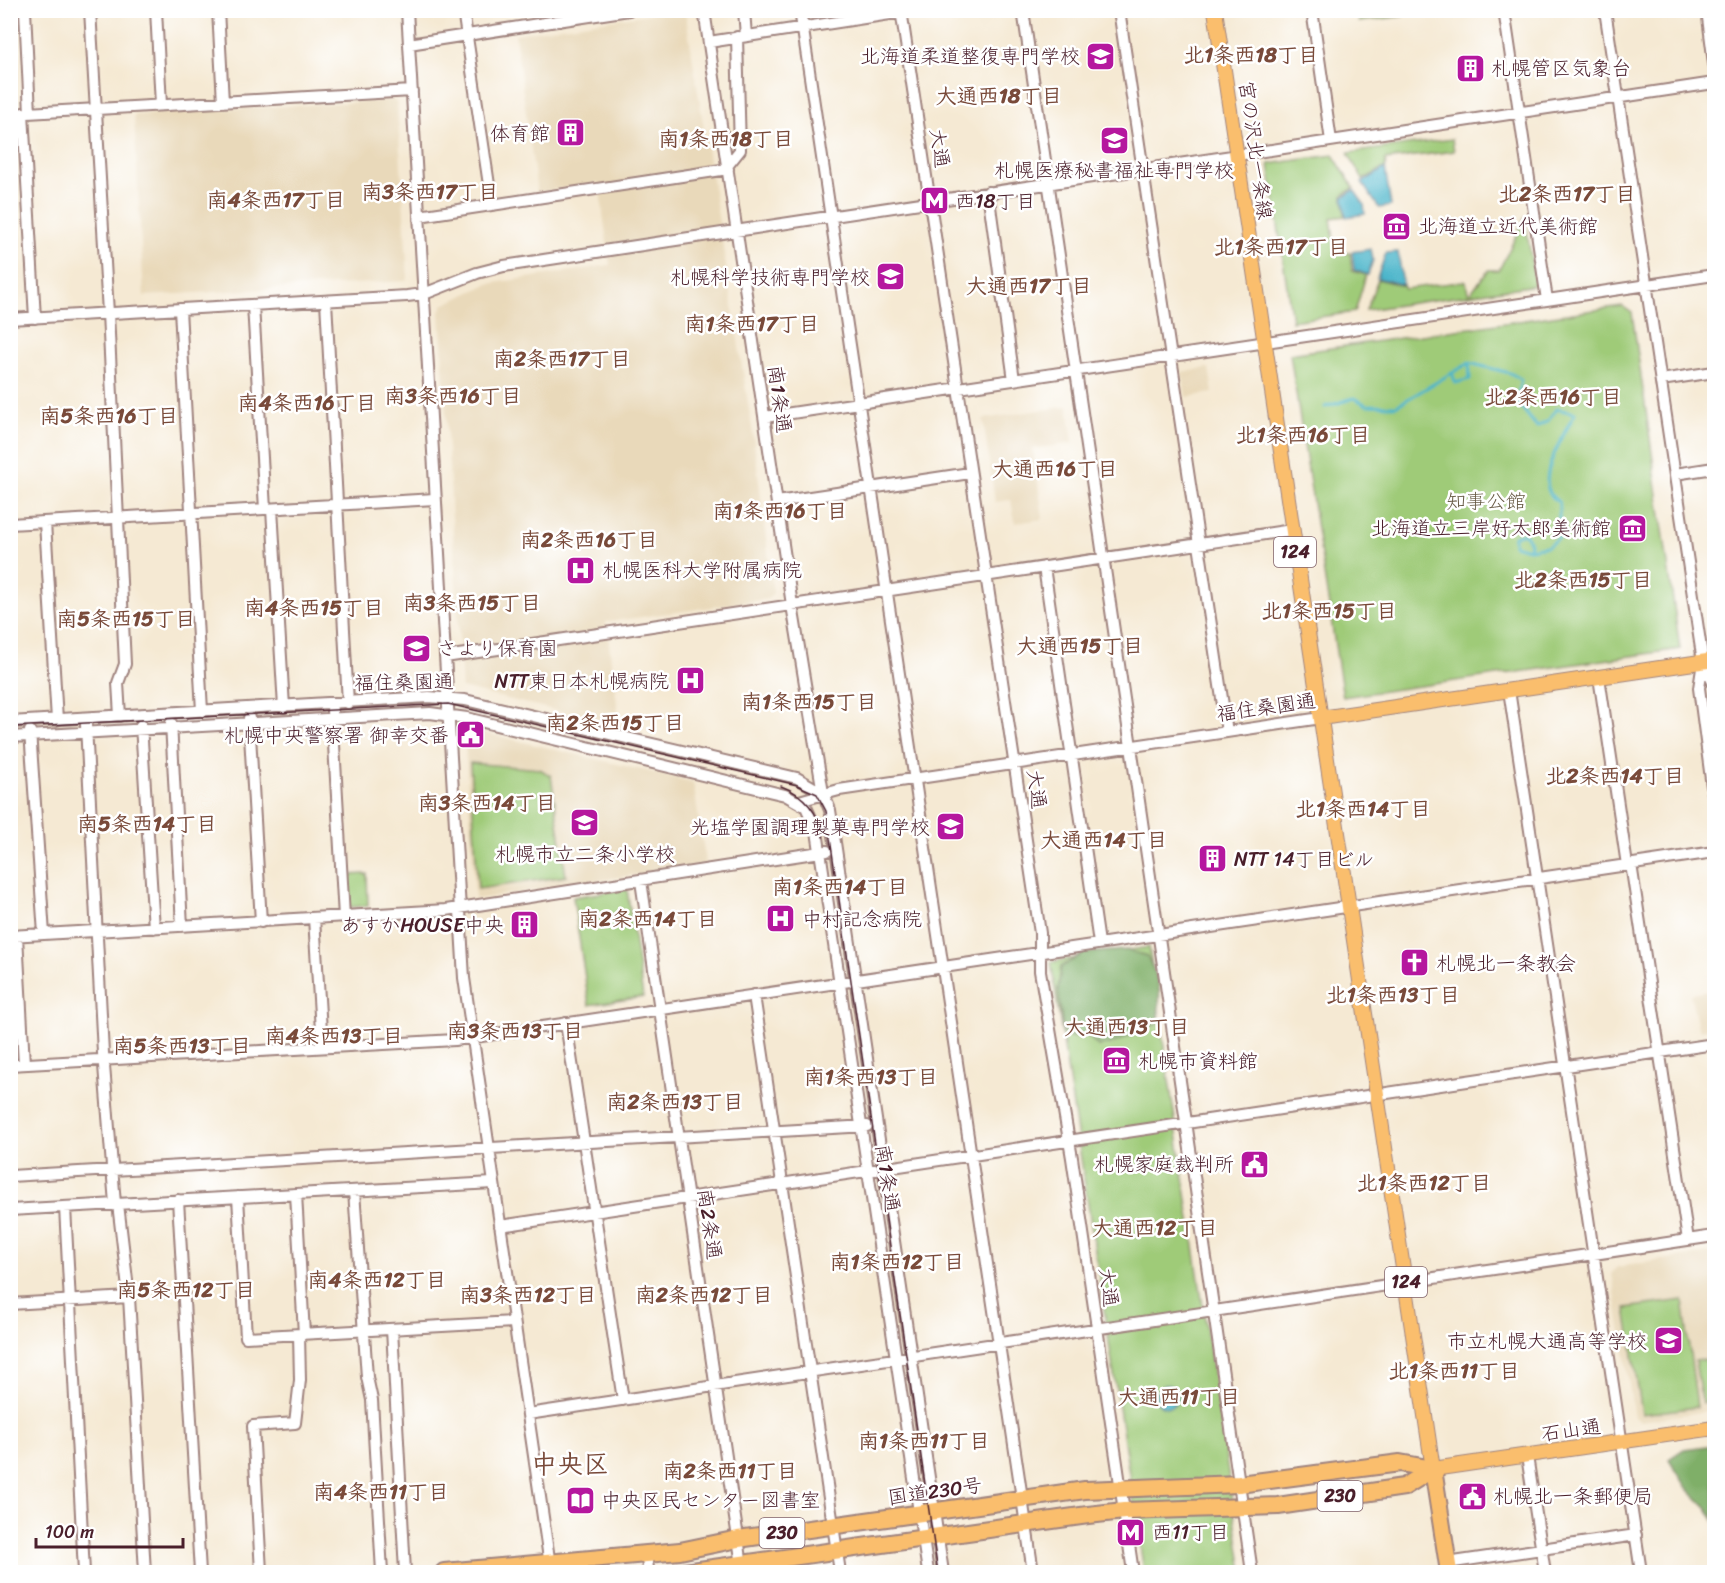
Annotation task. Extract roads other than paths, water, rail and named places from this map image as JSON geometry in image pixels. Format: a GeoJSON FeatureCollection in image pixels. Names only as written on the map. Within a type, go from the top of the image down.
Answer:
{"type":"FeatureCollection","features":[{"type":"Feature","properties":{"kind":"highway","name":"国道230号"},"geometry":{"type":"LineString","coordinates":[[444,1572],[551,1568],[647,1553],[716,1546],[738,1539],[1121,1487],[1239,1484],[1400,1463],[1433,1469]]}},
{"type":"Feature","properties":{"kind":"highway","name":"230"},"geometry":{"type":"LineString","coordinates":[[685,1572],[743,1568],[837,1551],[1124,1511],[1278,1506],[1404,1486],[1433,1469]]}},
{"type":"Feature","properties":{"kind":"highway"},"geometry":{"type":"LineString","coordinates":[[1433,1469],[1448,1568]]}},
{"type":"Feature","properties":{"kind":"main road","name":"宮の沢北一条線"},"geometry":{"type":"LineString","coordinates":[[1215,10],[1433,1469]]}},
{"type":"Feature","properties":{"kind":"main road","name":"福住桑園通"},"geometry":{"type":"LineString","coordinates":[[1321,718],[1709,661]]}},
{"type":"Feature","properties":{"kind":"main road","name":"石山通"},"geometry":{"type":"LineString","coordinates":[[1433,1469],[1714,1428]]}},
{"type":"Feature","properties":{"kind":"street"},"geometry":{"type":"LineString","coordinates":[[25,10],[35,318]]}},
{"type":"Feature","properties":{"kind":"street"},"geometry":{"type":"LineString","coordinates":[[90,10],[119,518],[125,664],[118,683],[120,716]]}},
{"type":"Feature","properties":{"kind":"street"},"geometry":{"type":"LineString","coordinates":[[156,10],[161,105]]}},
{"type":"Feature","properties":{"kind":"street"},"geometry":{"type":"LineString","coordinates":[[218,10],[223,102]]}},
{"type":"Feature","properties":{"kind":"street"},"geometry":{"type":"LineString","coordinates":[[407,10],[464,978],[551,1568]]}},
{"type":"Feature","properties":{"kind":"street"},"geometry":{"type":"LineString","coordinates":[[463,10],[492,205]]}},
{"type":"Feature","properties":{"kind":"street"},"geometry":{"type":"LineString","coordinates":[[409,44],[629,10]]}},
{"type":"Feature","properties":{"kind":"street","name":"南1条通"},"geometry":{"type":"LineString","coordinates":[[704,10],[792,605],[823,793],[830,810],[877,1125],[910,1356],[930,1538],[928,1572]]}},
{"type":"Feature","properties":{"kind":"street"},"geometry":{"type":"LineString","coordinates":[[419,216],[728,167],[740,150],[744,10]]}},
{"type":"Feature","properties":{"kind":"street"},"geometry":{"type":"LineString","coordinates":[[800,10],[1033,1572]]}},
{"type":"Feature","properties":{"kind":"street"},"geometry":{"type":"LineString","coordinates":[[709,42],[916,10]]}},
{"type":"Feature","properties":{"kind":"street"},"geometry":{"type":"LineString","coordinates":[[1023,10],[1133,746],[1185,1123],[1252,1572]]}},
{"type":"Feature","properties":{"kind":"street"},"geometry":{"type":"LineString","coordinates":[[1119,10],[1227,732]]}},
{"type":"Feature","properties":{"kind":"street"},"geometry":{"type":"LineString","coordinates":[[1312,10],[1331,141]]}},
{"type":"Feature","properties":{"kind":"street"},"geometry":{"type":"LineString","coordinates":[[1504,10],[1547,300]]}},
{"type":"Feature","properties":{"kind":"street"},"geometry":{"type":"LineString","coordinates":[[1605,10],[1675,474],[1714,684]]}},
{"type":"Feature","properties":{"kind":"street"},"geometry":{"type":"LineString","coordinates":[[1707,10],[1714,64]]}},
{"type":"Feature","properties":{"kind":"street","name":"大通"},"geometry":{"type":"LineString","coordinates":[[901,12],[1015,764],[1041,952],[1041,970],[1133,1572]]}},
{"type":"Feature","properties":{"kind":"street"},"geometry":{"type":"LineString","coordinates":[[10,319],[424,294],[470,275],[504,266],[1714,83]]}},
{"type":"Feature","properties":{"kind":"street"},"geometry":{"type":"LineString","coordinates":[[10,114],[412,91]]}},
{"type":"Feature","properties":{"kind":"street"},"geometry":{"type":"LineString","coordinates":[[988,192],[1014,380]]}},
{"type":"Feature","properties":{"kind":"street"},"geometry":{"type":"LineString","coordinates":[[765,417],[1714,275]]}},
{"type":"Feature","properties":{"kind":"street"},"geometry":{"type":"LineString","coordinates":[[326,301],[348,703]]}},
{"type":"Feature","properties":{"kind":"street"},"geometry":{"type":"LineString","coordinates":[[253,305],[284,707]]}},
{"type":"Feature","properties":{"kind":"street"},"geometry":{"type":"LineString","coordinates":[[180,309],[193,513],[202,711]]}},
{"type":"Feature","properties":{"kind":"street"},"geometry":{"type":"LineString","coordinates":[[1661,380],[1714,372]]}},
{"type":"Feature","properties":{"kind":"street"},"geometry":{"type":"LineString","coordinates":[[1675,474],[1714,468]]}},
{"type":"Feature","properties":{"kind":"street"},"geometry":{"type":"LineString","coordinates":[[777,502],[970,473]]}},
{"type":"Feature","properties":{"kind":"street"},"geometry":{"type":"LineString","coordinates":[[10,524],[435,499]]}},
{"type":"Feature","properties":{"kind":"street"},"geometry":{"type":"LineString","coordinates":[[45,522],[57,720]]}},
{"type":"Feature","properties":{"kind":"street"},"geometry":{"type":"LineString","coordinates":[[445,657],[1292,530]]}},
{"type":"Feature","properties":{"kind":"street"},"geometry":{"type":"LineString","coordinates":[[1044,567],[1099,944]]}},
{"type":"Feature","properties":{"kind":"street"},"geometry":{"type":"LineString","coordinates":[[1709,661],[1699,688],[1714,802]]}},
{"type":"Feature","properties":{"kind":"street"},"geometry":{"type":"LineString","coordinates":[[1599,677],[1688,1240]]}},
{"type":"Feature","properties":{"kind":"street"},"geometry":{"type":"LineString","coordinates":[[1509,690],[1641,1572]]}},
{"type":"Feature","properties":{"kind":"street","name":"福住桑園通"},"geometry":{"type":"LineString","coordinates":[[10,722],[429,697],[447,698],[465,700],[797,778],[823,793]]}},
{"type":"Feature","properties":{"kind":"street"},"geometry":{"type":"LineString","coordinates":[[332,704],[344,917]]}},
{"type":"Feature","properties":{"kind":"street"},"geometry":{"type":"LineString","coordinates":[[248,709],[261,921]]}},
{"type":"Feature","properties":{"kind":"street"},"geometry":{"type":"LineString","coordinates":[[170,713],[182,926]]}},
{"type":"Feature","properties":{"kind":"street","name":"福住桑園通"},"geometry":{"type":"LineString","coordinates":[[10,737],[430,713],[448,715],[774,792],[799,801],[811,814]]}},
{"type":"Feature","properties":{"kind":"street"},"geometry":{"type":"LineString","coordinates":[[140,715],[153,928]]}},
{"type":"Feature","properties":{"kind":"street"},"geometry":{"type":"LineString","coordinates":[[86,718],[111,1170],[129,1297],[145,1572]]}},
{"type":"Feature","properties":{"kind":"street","name":"福住桑園通"},"geometry":{"type":"LineString","coordinates":[[799,801],[823,793],[1321,718]]}},
{"type":"Feature","properties":{"kind":"street"},"geometry":{"type":"LineString","coordinates":[[30,722],[44,934]]}},
{"type":"Feature","properties":{"kind":"street"},"geometry":{"type":"LineString","coordinates":[[811,814],[823,793]]}},
{"type":"Feature","properties":{"kind":"street","name":"南1条通"},"geometry":{"type":"LineString","coordinates":[[811,814],[820,852],[896,1358],[927,1514]]}},
{"type":"Feature","properties":{"kind":"street"},"geometry":{"type":"LineString","coordinates":[[24,1064],[14,936],[460,909],[836,849]]}},
{"type":"Feature","properties":{"kind":"street"},"geometry":{"type":"LineString","coordinates":[[10,1065],[472,1037],[1714,852]]}},
{"type":"Feature","properties":{"kind":"street","name":"南2条通"},"geometry":{"type":"LineString","coordinates":[[641,881],[743,1568]]}},
{"type":"Feature","properties":{"kind":"street"},"geometry":{"type":"LineString","coordinates":[[314,918],[322,1047]]}},
{"type":"Feature","properties":{"kind":"street"},"geometry":{"type":"LineString","coordinates":[[754,995],[840,1572]]}},
{"type":"Feature","properties":{"kind":"street"},"geometry":{"type":"LineString","coordinates":[[566,1023],[623,1400]]}},
{"type":"Feature","properties":{"kind":"street"},"geometry":{"type":"LineString","coordinates":[[500,1226],[1714,1044]]}},
{"type":"Feature","properties":{"kind":"street"},"geometry":{"type":"LineString","coordinates":[[10,1176],[877,1125]]}},
{"type":"Feature","properties":{"kind":"street"},"geometry":{"type":"LineString","coordinates":[[10,1210],[494,1183]]}},
{"type":"Feature","properties":{"kind":"street"},"geometry":{"type":"LineString","coordinates":[[354,1191],[367,1377],[372,1400],[382,1572]]}},
{"type":"Feature","properties":{"kind":"street"},"geometry":{"type":"LineString","coordinates":[[261,1572],[253,1426],[295,1423],[300,1380],[301,1334],[296,1194]]}},
{"type":"Feature","properties":{"kind":"street"},"geometry":{"type":"LineString","coordinates":[[238,1197],[246,1337],[513,1322]]}},
{"type":"Feature","properties":{"kind":"street"},"geometry":{"type":"LineString","coordinates":[[178,1200],[201,1572]]}},
{"type":"Feature","properties":{"kind":"street"},"geometry":{"type":"LineString","coordinates":[[65,1207],[84,1572]]}},
{"type":"Feature","properties":{"kind":"street"},"geometry":{"type":"LineString","coordinates":[[528,1414],[1714,1236]]}},
{"type":"Feature","properties":{"kind":"street"},"geometry":{"type":"LineString","coordinates":[[10,1304],[129,1297]]}},
{"type":"Feature","properties":{"kind":"street"},"geometry":{"type":"LineString","coordinates":[[392,1329],[405,1572]]}},
{"type":"Feature","properties":{"kind":"street"},"geometry":{"type":"LineString","coordinates":[[1527,1456],[1545,1572]]}},
{"type":"Feature","properties":{"kind":"street"},"geometry":{"type":"LineString","coordinates":[[1448,1568],[1636,1535]]}},
{"type":"Feature","properties":{"kind":"street","name":"南1条通"},"geometry":{"type":"LineString","coordinates":[[930,1538],[943,1572]]}},
{"type":"Feature","properties":{"kind":"street"},"geometry":{"type":"LineString","coordinates":[[647,1553],[648,1572]]}},
{"type":"Feature","properties":{"kind":"water"},"geometry":{"type":"Polygon","coordinates":[[[1385,168],[1391,206],[1379,208],[1362,183],[1385,168]]]}},
{"type":"Feature","properties":{"kind":"water"},"geometry":{"type":"Polygon","coordinates":[[[1354,190],[1364,204],[1365,214],[1346,217],[1343,197],[1354,190]]]}},
{"type":"Feature","properties":{"kind":"water"},"geometry":{"type":"Polygon","coordinates":[[[1371,249],[1373,260],[1368,275],[1354,270],[1352,252],[1371,249]]]}},
{"type":"Feature","properties":{"kind":"water"},"geometry":{"type":"Polygon","coordinates":[[[1398,252],[1403,285],[1377,278],[1386,253],[1398,252]]]}},
{"type":"Feature","properties":{"kind":"water"},"geometry":{"type":"Polygon","coordinates":[[[1167,1385],[1177,1392],[1178,1396],[1171,1406],[1167,1407],[1157,1400],[1156,1396],[1163,1386],[1167,1385]]]}},
{"type":"Feature","properties":{"kind":"waterway"},"geometry":{"type":"LineString","coordinates":[[1453,375],[1455,383],[1470,379],[1469,363]]}},
{"type":"Feature","properties":{"kind":"waterway"},"geometry":{"type":"LineString","coordinates":[[1325,407],[1354,398],[1367,405],[1396,406],[1469,363],[1510,373],[1521,379],[1517,402],[1537,427],[1548,421],[1556,409],[1575,413],[1557,447],[1548,473],[1547,485],[1551,495],[1559,502],[1559,538],[1547,546],[1529,549],[1530,543],[1524,533],[1514,536],[1514,545],[1529,549]]}},
{"type":"Feature","properties":{"kind":"tram line"},"geometry":{"type":"LineString","coordinates":[[10,727],[448,704],[797,785],[817,794],[826,811],[938,1572]]}},
{"type":"Feature","properties":{"kind":"tram line"},"geometry":{"type":"LineString","coordinates":[[781,786],[797,794],[814,812],[823,837]]}},
{"type":"Feature","properties":{"kind":"place","name":"北海道柔道整復専門学校"},"geometry":{"type":"Point","coordinates":[1101,56]}},
{"type":"Feature","properties":{"kind":"place","name":"札幌管区気象台"},"geometry":{"type":"Point","coordinates":[1470,68]}},
{"type":"Feature","properties":{"kind":"place","name":"体育館"},"geometry":{"type":"Point","coordinates":[571,133]}},
{"type":"Feature","properties":{"kind":"place","name":"札幌医療秘書福祉専門学校"},"geometry":{"type":"Point","coordinates":[1114,140]}},
{"type":"Feature","properties":{"kind":"place","name":"西18丁目"},"geometry":{"type":"Point","coordinates":[934,201]}},
{"type":"Feature","properties":{"kind":"place","name":"北海道立近代美術館"},"geometry":{"type":"Point","coordinates":[1397,226]}},
{"type":"Feature","properties":{"kind":"place","name":"札幌科学技術専門学校"},"geometry":{"type":"Point","coordinates":[891,277]}},
{"type":"Feature","properties":{"kind":"place","name":"北海道立三岸好太郎美術館"},"geometry":{"type":"Point","coordinates":[1632,528]}},
{"type":"Feature","properties":{"kind":"place","name":"札幌医科大学附属病院"},"geometry":{"type":"Point","coordinates":[581,570]}},
{"type":"Feature","properties":{"kind":"place","name":"さより保育園"},"geometry":{"type":"Point","coordinates":[416,648]}},
{"type":"Feature","properties":{"kind":"place","name":"NTT東日本札幌病院"},"geometry":{"type":"Point","coordinates":[690,681]}},
{"type":"Feature","properties":{"kind":"place","name":"札幌中央警察署 御幸交番"},"geometry":{"type":"Point","coordinates":[470,735]}},
{"type":"Feature","properties":{"kind":"place","name":"札幌市立二条小学校"},"geometry":{"type":"Point","coordinates":[585,823]}},
{"type":"Feature","properties":{"kind":"place","name":"光塩学園調理製菓専門学校"},"geometry":{"type":"Point","coordinates":[951,827]}},
{"type":"Feature","properties":{"kind":"place","name":"NTT 14丁目ビル"},"geometry":{"type":"Point","coordinates":[1213,859]}},
{"type":"Feature","properties":{"kind":"place","name":"中村記念病院"},"geometry":{"type":"Point","coordinates":[781,919]}},
{"type":"Feature","properties":{"kind":"place","name":"あすかHOUSE中央"},"geometry":{"type":"Point","coordinates":[525,925]}},
{"type":"Feature","properties":{"kind":"place","name":"札幌北一条教会"},"geometry":{"type":"Point","coordinates":[1415,963]}},
{"type":"Feature","properties":{"kind":"place","name":"札幌市資料館"},"geometry":{"type":"Point","coordinates":[1117,1061]}},
{"type":"Feature","properties":{"kind":"place","name":"札幌家庭裁判所"},"geometry":{"type":"Point","coordinates":[1255,1164]}},
{"type":"Feature","properties":{"kind":"place","name":"市立札幌大通高等学校"},"geometry":{"type":"Point","coordinates":[1668,1341]}},
{"type":"Feature","properties":{"kind":"place","name":"札幌北一条郵便局"},"geometry":{"type":"Point","coordinates":[1472,1496]}},
{"type":"Feature","properties":{"kind":"place","name":"中央区民センター図書室"},"geometry":{"type":"Point","coordinates":[580,1500]}},
{"type":"Feature","properties":{"kind":"place","name":"西11丁目"},"geometry":{"type":"Point","coordinates":[1131,1532]}},
{"type":"Feature","properties":{"kind":"district","name":"北1条西18丁目"},"geometry":{"type":"Point","coordinates":[1251,55]}},
{"type":"Feature","properties":{"kind":"district","name":"大通西18丁目"},"geometry":{"type":"Point","coordinates":[999,96]}},
{"type":"Feature","properties":{"kind":"district","name":"南1条西18丁目"},"geometry":{"type":"Point","coordinates":[726,139]}},
{"type":"Feature","properties":{"kind":"district","name":"南3条西17丁目"},"geometry":{"type":"Point","coordinates":[430,192]}},
{"type":"Feature","properties":{"kind":"district","name":"北2条西17丁目"},"geometry":{"type":"Point","coordinates":[1567,194]}},
{"type":"Feature","properties":{"kind":"district","name":"南4条西17丁目"},"geometry":{"type":"Point","coordinates":[276,200]}},
{"type":"Feature","properties":{"kind":"district","name":"北1条西17丁目"},"geometry":{"type":"Point","coordinates":[1281,247]}},
{"type":"Feature","properties":{"kind":"district","name":"大通西17丁目"},"geometry":{"type":"Point","coordinates":[1029,286]}},
{"type":"Feature","properties":{"kind":"district","name":"南1条西17丁目"},"geometry":{"type":"Point","coordinates":[752,324]}},
{"type":"Feature","properties":{"kind":"district","name":"南2条西17丁目"},"geometry":{"type":"Point","coordinates":[562,359]}},
{"type":"Feature","properties":{"kind":"district","name":"南3条西16丁目"},"geometry":{"type":"Point","coordinates":[453,396]}},
{"type":"Feature","properties":{"kind":"district","name":"北2条西16丁目"},"geometry":{"type":"Point","coordinates":[1553,397]}},
{"type":"Feature","properties":{"kind":"district","name":"南4条西16丁目"},"geometry":{"type":"Point","coordinates":[307,403]}},
{"type":"Feature","properties":{"kind":"district","name":"南5条西16丁目"},"geometry":{"type":"Point","coordinates":[109,416]}},
{"type":"Feature","properties":{"kind":"district","name":"北1条西16丁目"},"geometry":{"type":"Point","coordinates":[1303,435]}},
{"type":"Feature","properties":{"kind":"district","name":"大通西16丁目"},"geometry":{"type":"Point","coordinates":[1055,469]}},
{"type":"Feature","properties":{"kind":"district","name":"南1条西16丁目"},"geometry":{"type":"Point","coordinates":[780,511]}},
{"type":"Feature","properties":{"kind":"district","name":"南2条西16丁目"},"geometry":{"type":"Point","coordinates":[589,540]}},
{"type":"Feature","properties":{"kind":"district","name":"北2条西15丁目"},"geometry":{"type":"Point","coordinates":[1583,580]}},
{"type":"Feature","properties":{"kind":"district","name":"南3条西15丁目"},"geometry":{"type":"Point","coordinates":[472,603]}},
{"type":"Feature","properties":{"kind":"district","name":"南4条西15丁目"},"geometry":{"type":"Point","coordinates":[314,608]}},
{"type":"Feature","properties":{"kind":"district","name":"北1条西15丁目"},"geometry":{"type":"Point","coordinates":[1329,611]}},
{"type":"Feature","properties":{"kind":"district","name":"南5条西15丁目"},"geometry":{"type":"Point","coordinates":[126,619]}},
{"type":"Feature","properties":{"kind":"district","name":"大通西15丁目"},"geometry":{"type":"Point","coordinates":[1080,646]}},
{"type":"Feature","properties":{"kind":"district","name":"南1条西15丁目"},"geometry":{"type":"Point","coordinates":[809,702]}},
{"type":"Feature","properties":{"kind":"district","name":"南2条西15丁目"},"geometry":{"type":"Point","coordinates":[615,723]}},
{"type":"Feature","properties":{"kind":"district","name":"北2条西14丁目"},"geometry":{"type":"Point","coordinates":[1615,776]}},
{"type":"Feature","properties":{"kind":"district","name":"南3条西14丁目"},"geometry":{"type":"Point","coordinates":[487,803]}},
{"type":"Feature","properties":{"kind":"district","name":"北1条西14丁目"},"geometry":{"type":"Point","coordinates":[1363,809]}},
{"type":"Feature","properties":{"kind":"district","name":"南5条西14丁目"},"geometry":{"type":"Point","coordinates":[147,824]}},
{"type":"Feature","properties":{"kind":"district","name":"大通西14丁目"},"geometry":{"type":"Point","coordinates":[1104,840]}},
{"type":"Feature","properties":{"kind":"district","name":"南1条西14丁目"},"geometry":{"type":"Point","coordinates":[840,887]}},
{"type":"Feature","properties":{"kind":"district","name":"南2条西14丁目"},"geometry":{"type":"Point","coordinates":[648,919]}},
{"type":"Feature","properties":{"kind":"district","name":"北1条西13丁目"},"geometry":{"type":"Point","coordinates":[1393,995]}},
{"type":"Feature","properties":{"kind":"district","name":"大通西13丁目"},"geometry":{"type":"Point","coordinates":[1127,1027]}},
{"type":"Feature","properties":{"kind":"district","name":"南3条西13丁目"},"geometry":{"type":"Point","coordinates":[515,1031]}},
{"type":"Feature","properties":{"kind":"district","name":"南4条西13丁目"},"geometry":{"type":"Point","coordinates":[334,1036]}},
{"type":"Feature","properties":{"kind":"district","name":"南5条西13丁目"},"geometry":{"type":"Point","coordinates":[182,1046]}},
{"type":"Feature","properties":{"kind":"district","name":"南1条西13丁目"},"geometry":{"type":"Point","coordinates":[871,1077]}},
{"type":"Feature","properties":{"kind":"district","name":"南2条西13丁目"},"geometry":{"type":"Point","coordinates":[675,1102]}},
{"type":"Feature","properties":{"kind":"district","name":"北1条西12丁目"},"geometry":{"type":"Point","coordinates":[1424,1183]}},
{"type":"Feature","properties":{"kind":"district","name":"大通西12丁目"},"geometry":{"type":"Point","coordinates":[1155,1228]}},
{"type":"Feature","properties":{"kind":"district","name":"南1条西12丁目"},"geometry":{"type":"Point","coordinates":[897,1262]}},
{"type":"Feature","properties":{"kind":"district","name":"南4条西12丁目"},"geometry":{"type":"Point","coordinates":[377,1280]}},
{"type":"Feature","properties":{"kind":"district","name":"南5条西12丁目"},"geometry":{"type":"Point","coordinates":[186,1290]}},
{"type":"Feature","properties":{"kind":"district","name":"南3条西12丁目"},"geometry":{"type":"Point","coordinates":[528,1295]}},
{"type":"Feature","properties":{"kind":"district","name":"南2条西12丁目"},"geometry":{"type":"Point","coordinates":[704,1295]}},
{"type":"Feature","properties":{"kind":"district","name":"北1条西11丁目"},"geometry":{"type":"Point","coordinates":[1454,1371]}},
{"type":"Feature","properties":{"kind":"district","name":"大通西11丁目"},"geometry":{"type":"Point","coordinates":[1179,1397]}},
{"type":"Feature","properties":{"kind":"district","name":"南1条西11丁目"},"geometry":{"type":"Point","coordinates":[924,1441]}},
{"type":"Feature","properties":{"kind":"district","name":"中央区"},"geometry":{"type":"Point","coordinates":[570,1464]}},
{"type":"Feature","properties":{"kind":"district","name":"南2条西11丁目"},"geometry":{"type":"Point","coordinates":[730,1471]}},
{"type":"Feature","properties":{"kind":"district","name":"南4条西11丁目"},"geometry":{"type":"Point","coordinates":[381,1492]}},
{"type":"Feature","properties":{"kind":"park label","name":"知事公館"},"geometry":{"type":"Point","coordinates":[1486,501]}}]}
